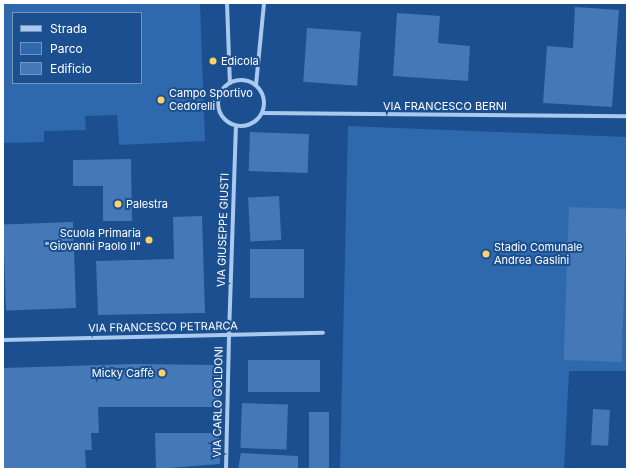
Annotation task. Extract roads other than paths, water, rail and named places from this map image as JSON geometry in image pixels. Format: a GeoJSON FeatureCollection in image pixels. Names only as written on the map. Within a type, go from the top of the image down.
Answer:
{"type":"FeatureCollection","features":[{"type":"Feature","properties":{"kind":"street"},"geometry":{"type":"LineString","coordinates":[[227,3],[230,83]]}},
{"type":"Feature","properties":{"kind":"street"},"geometry":{"type":"LineString","coordinates":[[256,85],[243,80],[230,83],[224,87],[219,94],[218,106],[222,117],[228,123],[236,126],[251,124],[258,120],[262,113],[264,98],[256,85],[264,3]]}},
{"type":"Feature","properties":{"kind":"street","name":"VIA FRANCESCO BERNI"},"geometry":{"type":"LineString","coordinates":[[262,113],[627,116]]}},
{"type":"Feature","properties":{"kind":"street","name":"VIA GIUSEPPE GIUSTI"},"geometry":{"type":"LineString","coordinates":[[228,335],[236,126]]}},
{"type":"Feature","properties":{"kind":"street","name":"VIA FRANCESCO PETRARCA"},"geometry":{"type":"LineString","coordinates":[[3,340],[323,333]]}},
{"type":"Feature","properties":{"kind":"street","name":"VIA CARLO GOLDONI"},"geometry":{"type":"LineString","coordinates":[[226,469],[228,335]]}},
{"type":"Feature","properties":{"kind":"place","name":"Edicola"},"geometry":{"type":"Point","coordinates":[213,61]}},
{"type":"Feature","properties":{"kind":"place","name":"Campo Sportivo Cedorelli"},"geometry":{"type":"Point","coordinates":[161,100]}},
{"type":"Feature","properties":{"kind":"place","name":"Palestra"},"geometry":{"type":"Point","coordinates":[118,204]}},
{"type":"Feature","properties":{"kind":"place","name":"Scuola Primaria \"Giovanni Paolo II\""},"geometry":{"type":"Point","coordinates":[149,240]}},
{"type":"Feature","properties":{"kind":"place","name":"Stadio Comunale Andrea Gaslini"},"geometry":{"type":"Point","coordinates":[486,254]}},
{"type":"Feature","properties":{"kind":"place","name":"Micky Caffè"},"geometry":{"type":"Point","coordinates":[162,373]}}]}
